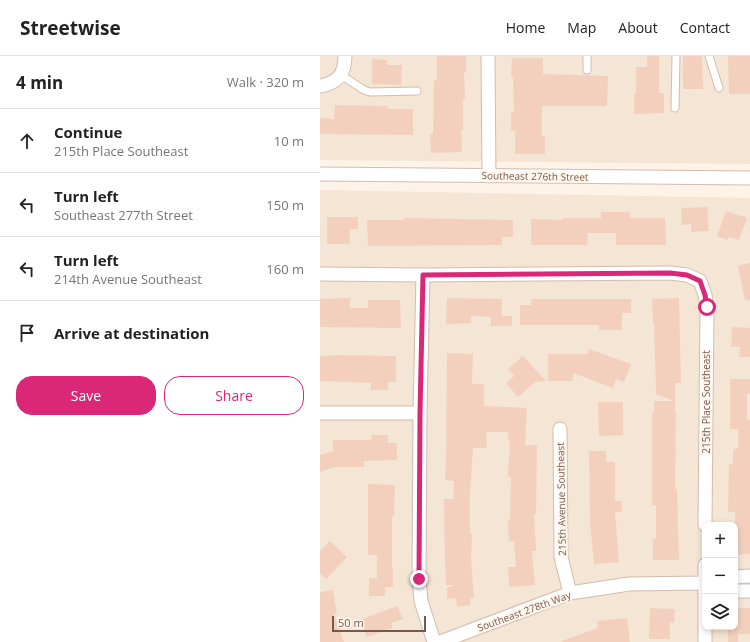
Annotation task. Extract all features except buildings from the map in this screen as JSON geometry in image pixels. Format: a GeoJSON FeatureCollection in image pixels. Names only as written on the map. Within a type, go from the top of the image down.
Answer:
{"type":"FeatureCollection","features":[{"type":"Feature","properties":{"kind":"street"},"geometry":{"type":"LineString","coordinates":[[320,86],[332,84],[341,75],[345,56]]}},
{"type":"Feature","properties":{"kind":"street"},"geometry":{"type":"LineString","coordinates":[[488,56],[489,176]]}},
{"type":"Feature","properties":{"kind":"street","name":"Southeast 276th Street"},"geometry":{"type":"LineString","coordinates":[[320,174],[750,178]]}},
{"type":"Feature","properties":{"kind":"street","name":"215th Place Southeast"},"geometry":{"type":"LineString","coordinates":[[423,275],[670,273],[687,275],[700,281],[707,307],[705,522]]}},
{"type":"Feature","properties":{"kind":"street"},"geometry":{"type":"LineString","coordinates":[[320,274],[423,275],[419,579],[421,601],[434,642]]}},
{"type":"Feature","properties":{"kind":"street"},"geometry":{"type":"LineString","coordinates":[[320,413],[420,413]]}},
{"type":"Feature","properties":{"kind":"street","name":"215th Avenue Southeast"},"geometry":{"type":"LineString","coordinates":[[560,429],[561,557],[570,593]]}},
{"type":"Feature","properties":{"kind":"street"},"geometry":{"type":"LineString","coordinates":[[738,577],[750,576]]}},
{"type":"Feature","properties":{"kind":"street","name":"Southeast 278th Way"},"geometry":{"type":"LineString","coordinates":[[440,642],[570,593],[629,584],[702,583]]}},
{"type":"Feature","properties":{"kind":"street"},"geometry":{"type":"LineString","coordinates":[[738,591],[750,591]]}},
{"type":"Feature","properties":{"kind":"street"},"geometry":{"type":"LineString","coordinates":[[705,594],[705,642]]}},
{"type":"Feature","properties":{"kind":"lane"},"geometry":{"type":"LineString","coordinates":[[587,56],[587,70]]}},
{"type":"Feature","properties":{"kind":"lane"},"geometry":{"type":"LineString","coordinates":[[675,108],[676,56]]}},
{"type":"Feature","properties":{"kind":"lane"},"geometry":{"type":"LineString","coordinates":[[709,56],[719,88]]}},
{"type":"Feature","properties":{"kind":"lane"},"geometry":{"type":"LineString","coordinates":[[341,75],[364,90],[370,92],[417,91]]}},
{"type":"Feature","properties":{"kind":"shaded area"},"geometry":{"type":"Polygon","coordinates":[[[320,56],[750,56],[750,164],[320,160],[320,56]]]}},
{"type":"Feature","properties":{"kind":"shaded area"},"geometry":{"type":"Polygon","coordinates":[[[320,190],[750,198],[750,642],[320,642],[320,190]]]}},
{"type":"Feature","properties":{"kind":"route"},"geometry":{"type":"LineString","coordinates":[[419,579],[423,275],[670,273],[687,275],[700,281],[707,307]]}}]}
